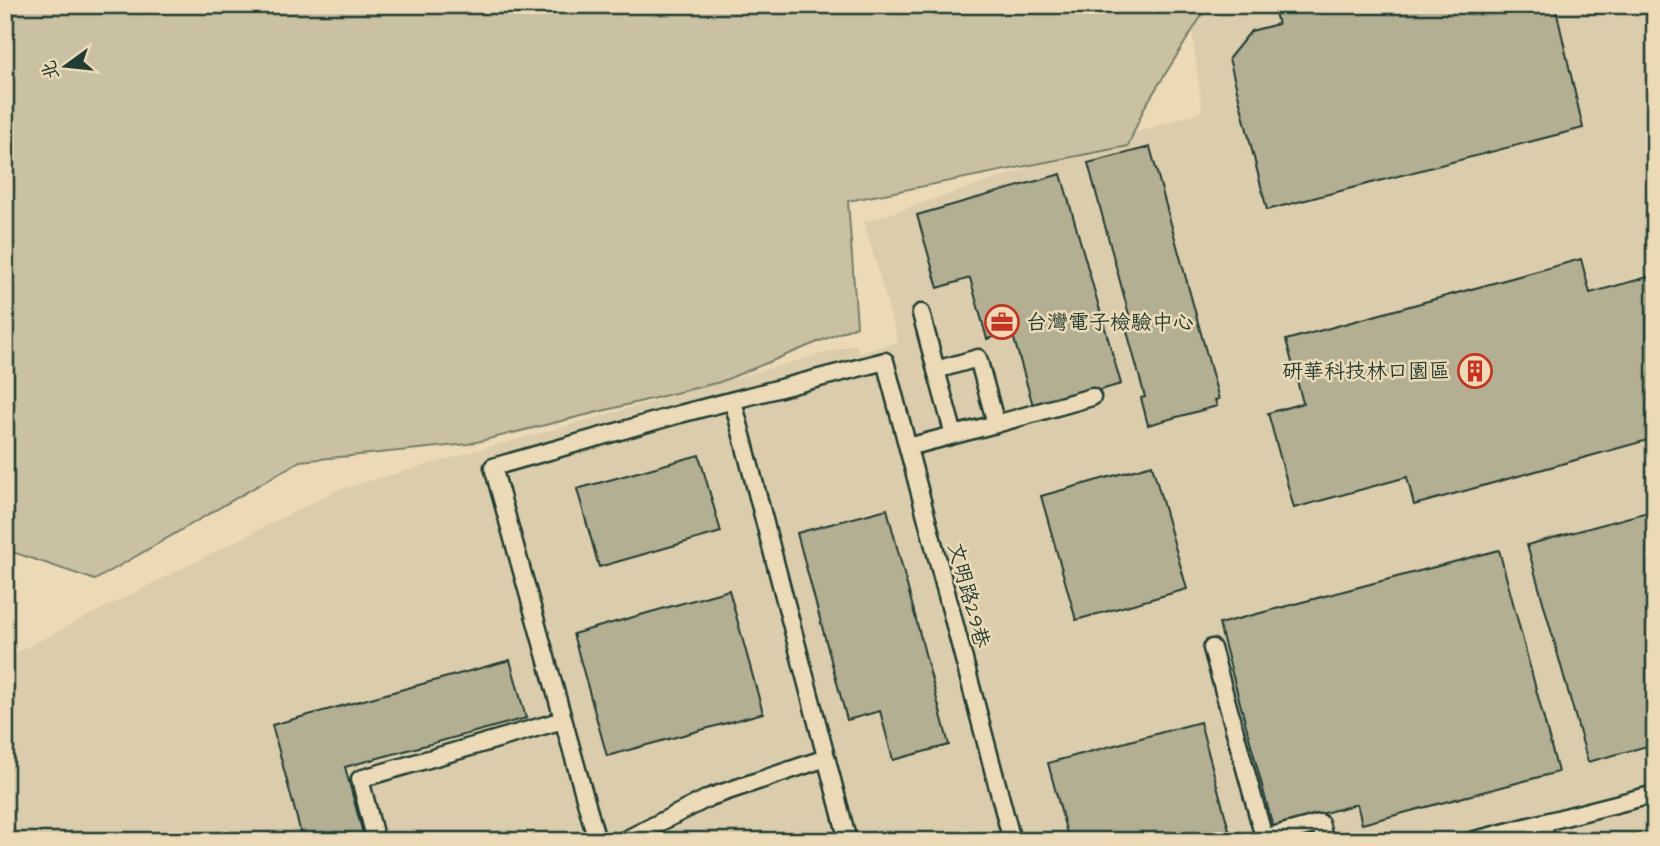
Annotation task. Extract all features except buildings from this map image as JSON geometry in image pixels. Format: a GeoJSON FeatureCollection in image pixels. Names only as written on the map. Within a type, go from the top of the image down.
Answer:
{"type":"FeatureCollection","features":[{"type":"Feature","properties":{"kind":"lane"},"geometry":{"type":"LineString","coordinates":[[921,313],[954,435]]}},
{"type":"Feature","properties":{"kind":"lane"},"geometry":{"type":"LineString","coordinates":[[936,370],[978,358],[996,424]]}},
{"type":"Feature","properties":{"kind":"lane","name":"文明路29巷"},"geometry":{"type":"LineString","coordinates":[[733,401],[885,361],[1012,841]]}},
{"type":"Feature","properties":{"kind":"lane"},"geometry":{"type":"LineString","coordinates":[[908,447],[1092,397]]}},
{"type":"Feature","properties":{"kind":"lane"},"geometry":{"type":"LineString","coordinates":[[597,841],[493,467],[733,401],[848,841]]}},
{"type":"Feature","properties":{"kind":"lane"},"geometry":{"type":"LineString","coordinates":[[1212,648],[1265,839],[1320,823],[1325,841]]}},
{"type":"Feature","properties":{"kind":"lane"},"geometry":{"type":"LineString","coordinates":[[376,841],[360,779],[563,720]]}},
{"type":"Feature","properties":{"kind":"lane"},"geometry":{"type":"LineString","coordinates":[[623,841],[710,797],[826,758]]}},
{"type":"Feature","properties":{"kind":"lane"},"geometry":{"type":"LineString","coordinates":[[1471,841],[1655,794]]}},
{"type":"Feature","properties":{"kind":"lane"},"geometry":{"type":"LineString","coordinates":[[1542,823],[1547,841]]}},
{"type":"Feature","properties":{"kind":"shaded area"},"geometry":{"type":"Polygon","coordinates":[[[5,5],[1197,5],[1202,15],[1144,108],[1128,146],[848,201],[857,326],[720,382],[468,444],[300,461],[95,580],[10,551],[5,555],[5,5]]]}},
{"type":"Feature","properties":{"kind":"shaded area"},"geometry":{"type":"Polygon","coordinates":[[[1189,5],[1655,5],[1655,841],[5,841],[5,658],[337,490],[856,344],[859,353],[898,342],[864,222],[1202,111],[1189,5]]]}},
{"type":"Feature","properties":{"kind":"waterway"},"geometry":{"type":"LineString","coordinates":[[5,8],[22,5]]}},
{"type":"Feature","properties":{"kind":"place","name":"台灣電子檢驗中心"},"geometry":{"type":"Point","coordinates":[1002,322]}},
{"type":"Feature","properties":{"kind":"place","name":"研華科技林口園區"},"geometry":{"type":"Point","coordinates":[1475,371]}}]}
